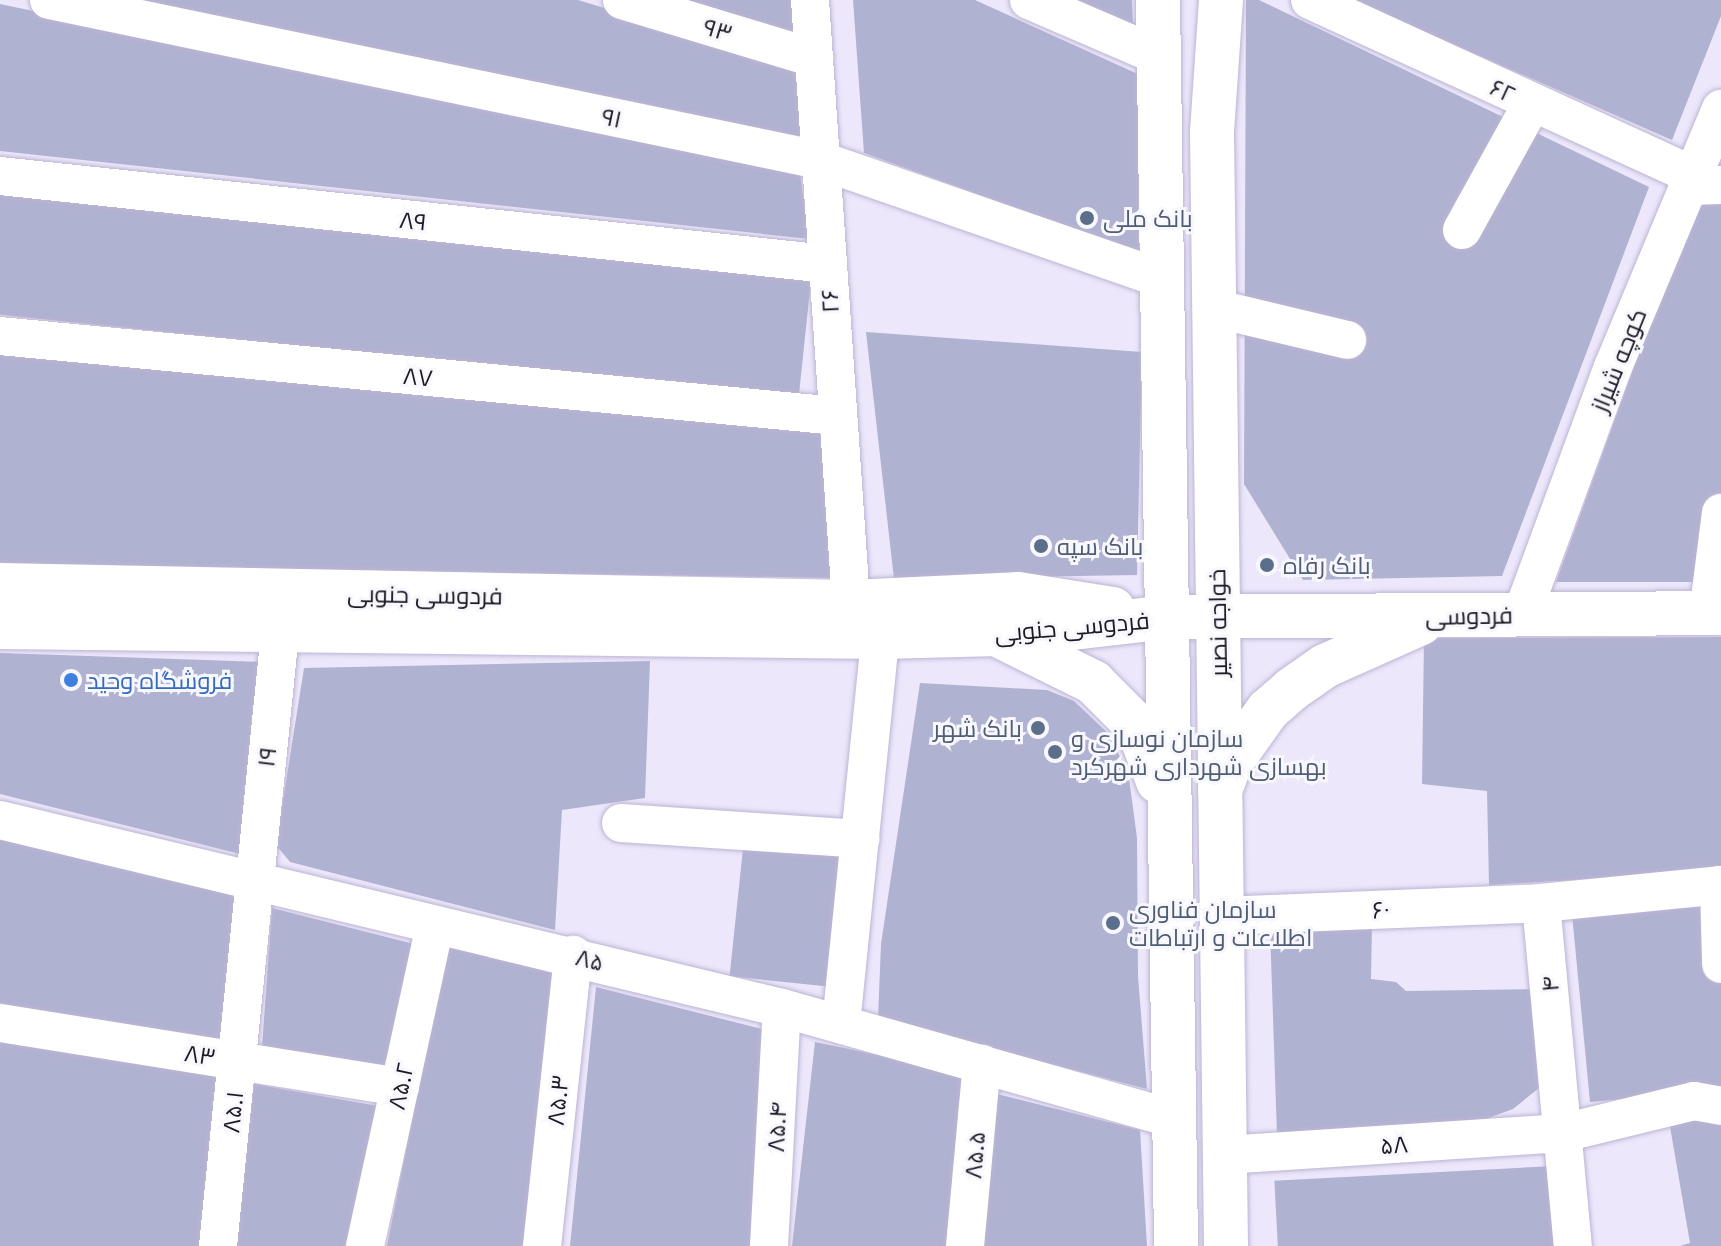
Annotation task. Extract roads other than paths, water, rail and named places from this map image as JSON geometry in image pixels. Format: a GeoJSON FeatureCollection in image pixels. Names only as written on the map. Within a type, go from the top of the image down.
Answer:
{"type":"FeatureCollection","features":[{"type":"Feature","properties":{"kind":"main road","name":"خواجه نصیر"},"geometry":{"type":"LineString","coordinates":[[1158,0],[1176,1246]]}},
{"type":"Feature","properties":{"kind":"main road","name":"خواجه نصیر"},"geometry":{"type":"LineString","coordinates":[[1221,0],[1212,132],[1226,1246]]}},
{"type":"Feature","properties":{"kind":"main road","name":"فردوسی جنوبی"},"geometry":{"type":"LineString","coordinates":[[0,585],[851,602],[1018,594],[1167,617]]}},
{"type":"Feature","properties":{"kind":"main road","name":"فردوسی"},"geometry":{"type":"LineString","coordinates":[[1167,617],[1715,614]]}},
{"type":"Feature","properties":{"kind":"main road"},"geometry":{"type":"LineString","coordinates":[[1220,792],[1231,762],[1268,710],[1292,689],[1325,666],[1442,616]]}},
{"type":"Feature","properties":{"kind":"main road","name":"فردوسی جنوبی"},"geometry":{"type":"LineString","coordinates":[[0,627],[880,637],[996,634],[1167,617]]}},
{"type":"Feature","properties":{"kind":"main road"},"geometry":{"type":"LineString","coordinates":[[996,634],[1093,682],[1138,727],[1170,814]]}},
{"type":"Feature","properties":{"kind":"street","name":"۹۱"},"geometry":{"type":"LineString","coordinates":[[49,0],[819,160],[1162,279]]}},
{"type":"Feature","properties":{"kind":"street","name":"۹۳"},"geometry":{"type":"LineString","coordinates":[[622,0],[814,58]]}},
{"type":"Feature","properties":{"kind":"street","name":"۲۶"},"geometry":{"type":"LineString","coordinates":[[810,0],[851,602]]}},
{"type":"Feature","properties":{"kind":"street"},"geometry":{"type":"LineString","coordinates":[[1029,0],[1159,56]]}},
{"type":"Feature","properties":{"kind":"street","name":"۶۲"},"geometry":{"type":"LineString","coordinates":[[1310,0],[1682,170],[1705,186]]}},
{"type":"Feature","properties":{"kind":"street"},"geometry":{"type":"LineString","coordinates":[[1462,230],[1532,103]]}},
{"type":"Feature","properties":{"kind":"street","name":"کوچه شیراز"},"geometry":{"type":"LineString","coordinates":[[1522,614],[1613,367],[1705,186],[1721,109]]}},
{"type":"Feature","properties":{"kind":"street","name":"۸۹"},"geometry":{"type":"LineString","coordinates":[[0,176],[827,264]]}},
{"type":"Feature","properties":{"kind":"street"},"geometry":{"type":"LineString","coordinates":[[1213,308],[1347,340]]}},
{"type":"Feature","properties":{"kind":"street","name":"۸۷"},"geometry":{"type":"LineString","coordinates":[[0,336],[837,416]]}},
{"type":"Feature","properties":{"kind":"street"},"geometry":{"type":"LineString","coordinates":[[1715,614],[1721,513]]}},
{"type":"Feature","properties":{"kind":"street","name":"۱۹"},"geometry":{"type":"LineString","coordinates":[[251,882],[280,632]]}},
{"type":"Feature","properties":{"kind":"street"},"geometry":{"type":"LineString","coordinates":[[841,1024],[880,637]]}},
{"type":"Feature","properties":{"kind":"street","name":"۸۵"},"geometry":{"type":"LineString","coordinates":[[0,820],[435,926],[573,955],[782,1008],[1174,1119]]}},
{"type":"Feature","properties":{"kind":"street"},"geometry":{"type":"LineString","coordinates":[[621,823],[860,839]]}},
{"type":"Feature","properties":{"kind":"street","name":"۸۵.۱"},"geometry":{"type":"LineString","coordinates":[[218,1246],[238,1060],[251,882]]}},
{"type":"Feature","properties":{"kind":"street"},"geometry":{"type":"LineString","coordinates":[[1541,903],[1720,885],[1721,964]]}},
{"type":"Feature","properties":{"kind":"street","name":"۶۰"},"geometry":{"type":"LineString","coordinates":[[1221,916],[1541,903]]}},
{"type":"Feature","properties":{"kind":"street","name":"۴"},"geometry":{"type":"LineString","coordinates":[[1541,903],[1573,1246]]}},
{"type":"Feature","properties":{"kind":"street","name":"۸۵.۲"},"geometry":{"type":"LineString","coordinates":[[365,1246],[435,926]]}},
{"type":"Feature","properties":{"kind":"street","name":"۸۵.۳"},"geometry":{"type":"LineString","coordinates":[[542,1246],[573,955]]}},
{"type":"Feature","properties":{"kind":"street","name":"۸۵.۴"},"geometry":{"type":"LineString","coordinates":[[769,1246],[782,1008]]}},
{"type":"Feature","properties":{"kind":"street","name":"۸۳"},"geometry":{"type":"LineString","coordinates":[[0,1023],[400,1087]]}},
{"type":"Feature","properties":{"kind":"street","name":"۸۵.۵"},"geometry":{"type":"LineString","coordinates":[[965,1246],[982,1064]]}},
{"type":"Feature","properties":{"kind":"street","name":"۵۸"},"geometry":{"type":"LineString","coordinates":[[1224,1155],[1563,1133],[1694,1101],[1721,1106]]}},
{"type":"Feature","properties":{"kind":"place","name":"بانک ملی"},"geometry":{"type":"Point","coordinates":[1087,218]}},
{"type":"Feature","properties":{"kind":"place","name":"بانک سپه"},"geometry":{"type":"Point","coordinates":[1041,546]}},
{"type":"Feature","properties":{"kind":"place","name":"بانک رفاه"},"geometry":{"type":"Point","coordinates":[1267,565]}},
{"type":"Feature","properties":{"kind":"place","name":"فروشگاه وحید"},"geometry":{"type":"Point","coordinates":[71,680]}},
{"type":"Feature","properties":{"kind":"place","name":"بانک شهر"},"geometry":{"type":"Point","coordinates":[1038,728]}},
{"type":"Feature","properties":{"kind":"place","name":"سازمان نوسازی و بهسازی شهرداری شهرکرد"},"geometry":{"type":"Point","coordinates":[1055,752]}},
{"type":"Feature","properties":{"kind":"place","name":"سازمان فناوری اطلاعات و ارتباطات"},"geometry":{"type":"Point","coordinates":[1113,923]}}]}
